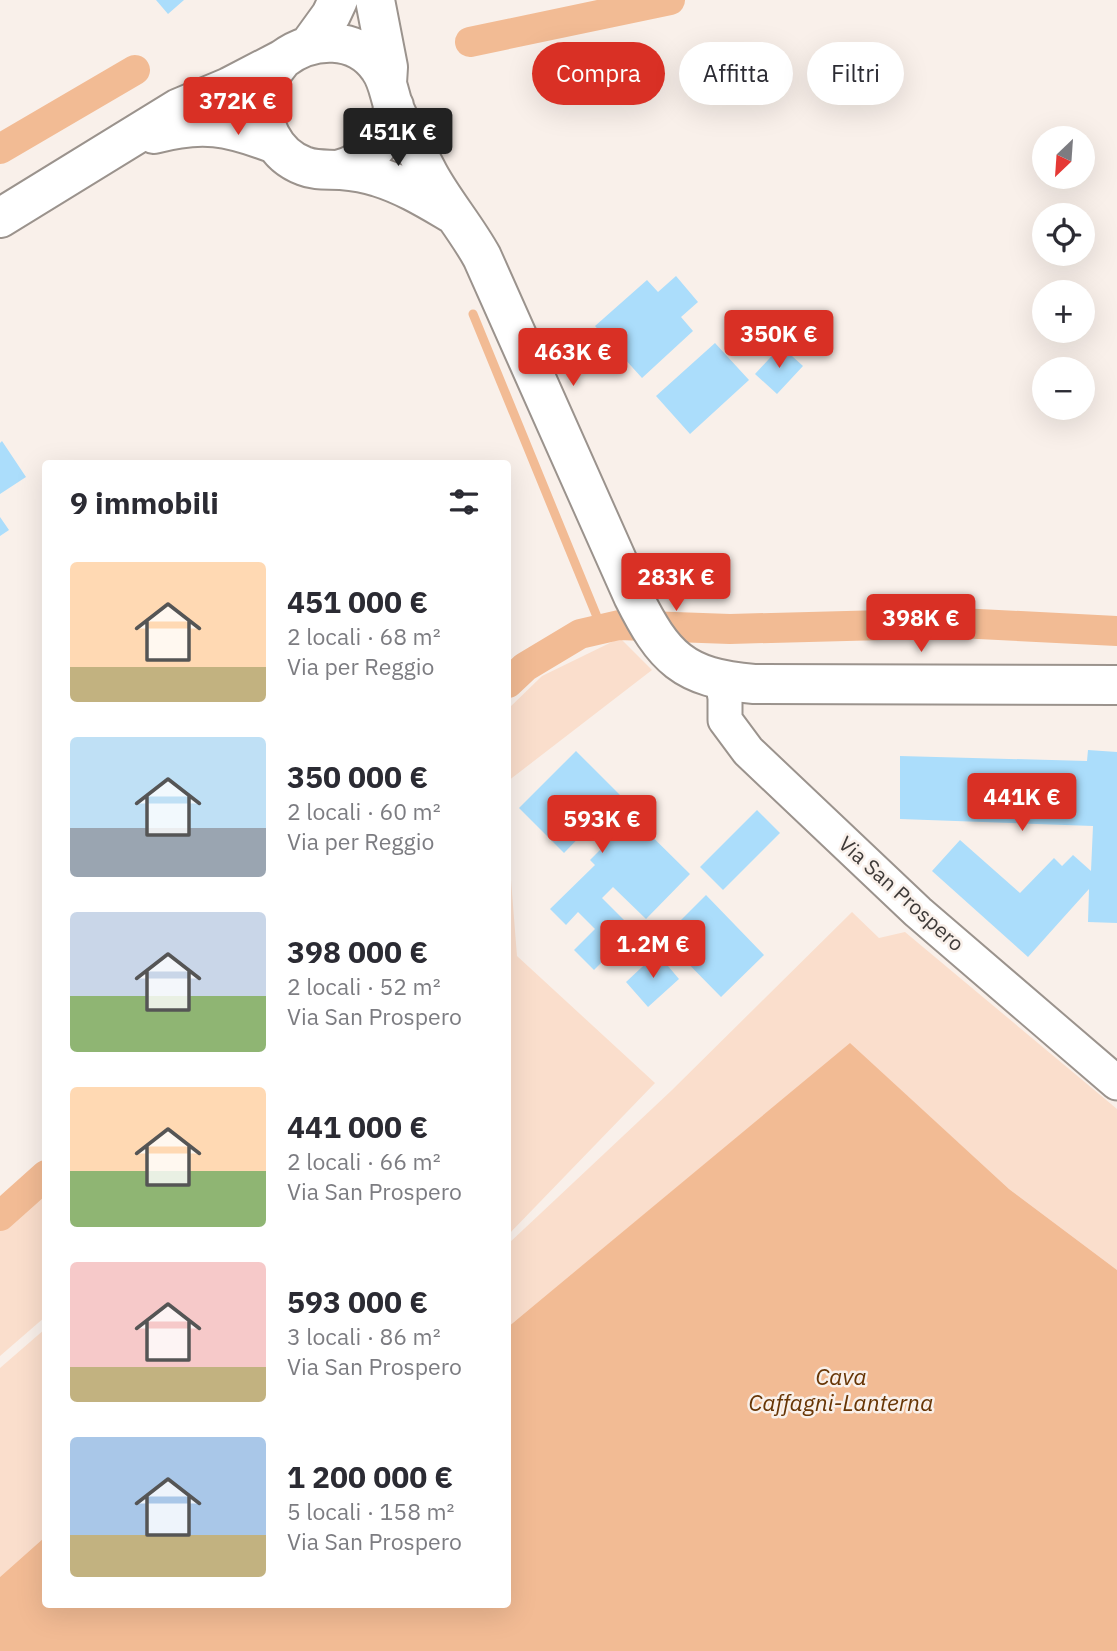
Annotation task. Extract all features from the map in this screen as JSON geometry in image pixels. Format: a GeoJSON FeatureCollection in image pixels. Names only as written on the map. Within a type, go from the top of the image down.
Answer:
{"type":"FeatureCollection","features":[{"type":"Feature","properties":{"kind":"main road"},"geometry":{"type":"LineString","coordinates":[[338,0],[331,15],[272,73],[265,90],[264,118],[275,144],[287,157],[303,166],[368,174],[396,183],[455,216]]}},
{"type":"Feature","properties":{"kind":"main road"},"geometry":{"type":"LineString","coordinates":[[338,170],[356,164],[371,154],[386,133],[391,94],[375,0]]}},
{"type":"Feature","properties":{"kind":"main road"},"geometry":{"type":"LineString","coordinates":[[0,218],[178,108],[229,87],[297,51],[329,41],[364,53],[378,66],[439,193],[482,257],[633,596],[644,618],[675,659],[688,668],[722,681],[754,684],[1117,685]]}},
{"type":"Feature","properties":{"kind":"main road"},"geometry":{"type":"LineString","coordinates":[[128,141],[183,126],[195,126],[219,127],[246,133],[275,144]]}},
{"type":"Feature","properties":{"kind":"street","name":"Via San Prospero"},"geometry":{"type":"LineString","coordinates":[[722,681],[725,720],[748,751],[918,912],[1117,1083]]}},
{"type":"Feature","properties":{"kind":"shaded area"},"geometry":{"type":"Polygon","coordinates":[[[620,638],[652,670],[511,779],[511,706],[542,676],[620,638]]]}},
{"type":"Feature","properties":{"kind":"shaded area"},"geometry":{"type":"Polygon","coordinates":[[[511,880],[517,956],[655,1083],[511,1232],[511,880]]]}},
{"type":"Feature","properties":{"kind":"shaded area"},"geometry":{"type":"Polygon","coordinates":[[[852,912],[879,938],[905,932],[1117,1109],[1117,1270],[1009,1189],[850,1044],[511,1325],[511,1241],[671,1091],[852,912]]]}},
{"type":"Feature","properties":{"kind":"shaded area"},"geometry":{"type":"Polygon","coordinates":[[[42,1192],[42,1320],[0,1356],[0,1229],[42,1192]]]}},
{"type":"Feature","properties":{"kind":"shaded area"},"geometry":{"type":"Polygon","coordinates":[[[42,1332],[42,1540],[0,1577],[0,1368],[42,1332]]]}},
{"type":"Feature","properties":{"kind":"water","name":"Cava Caffagni-Lanterna"},"geometry":{"type":"Polygon","coordinates":[[[850,1043],[1009,1189],[1117,1270],[1117,1651],[0,1651],[0,1577],[42,1540],[42,1608],[511,1608],[511,1325],[850,1043]]]}},
{"type":"Feature","properties":{"kind":"building"},"geometry":{"type":"Polygon","coordinates":[[[156,0],[184,0],[168,14],[156,0]]]}},
{"type":"Feature","properties":{"kind":"building"},"geometry":{"type":"Polygon","coordinates":[[[676,276],[698,302],[681,317],[693,331],[642,378],[595,326],[647,280],[658,292],[676,276]]]}},
{"type":"Feature","properties":{"kind":"building"},"geometry":{"type":"Polygon","coordinates":[[[715,343],[749,380],[690,434],[656,396],[715,343]]]}},
{"type":"Feature","properties":{"kind":"building"},"geometry":{"type":"Polygon","coordinates":[[[781,346],[803,366],[777,394],[755,374],[781,346]]]}},
{"type":"Feature","properties":{"kind":"building"},"geometry":{"type":"Polygon","coordinates":[[[2,441],[26,477],[0,494],[0,443],[2,441]]]}},
{"type":"Feature","properties":{"kind":"building"},"geometry":{"type":"Polygon","coordinates":[[[0,517],[9,530],[0,536],[0,517]]]}},
{"type":"Feature","properties":{"kind":"building"},"geometry":{"type":"Polygon","coordinates":[[[1088,750],[1117,752],[1117,923],[1088,922],[1089,889],[1028,957],[932,871],[960,840],[1020,893],[1054,858],[1062,866],[1073,855],[1091,871],[1093,826],[900,819],[900,756],[1087,761],[1088,750]]]}},
{"type":"Feature","properties":{"kind":"building"},"geometry":{"type":"Polygon","coordinates":[[[576,751],[621,796],[616,801],[690,874],[646,919],[613,887],[602,898],[634,930],[594,970],[574,950],[595,929],[578,912],[566,925],[550,909],[595,865],[590,860],[613,837],[596,820],[564,853],[519,808],[576,751]]]}},
{"type":"Feature","properties":{"kind":"building"},"geometry":{"type":"Polygon","coordinates":[[[757,810],[780,833],[723,890],[700,867],[757,810]]]}},
{"type":"Feature","properties":{"kind":"building"},"geometry":{"type":"Polygon","coordinates":[[[706,895],[764,955],[721,997],[663,938],[706,895]]]}},
{"type":"Feature","properties":{"kind":"building"},"geometry":{"type":"Polygon","coordinates":[[[657,953],[679,979],[648,1007],[626,982],[657,953]]]}},
{"type":"Feature","properties":{"kind":"waterway"},"geometry":{"type":"LineString","coordinates":[[470,42],[670,0]]}},
{"type":"Feature","properties":{"kind":"waterway"},"geometry":{"type":"LineString","coordinates":[[0,149],[135,70]]}},
{"type":"Feature","properties":{"kind":"waterway"},"geometry":{"type":"LineString","coordinates":[[473,314],[602,629]]}},
{"type":"Feature","properties":{"kind":"waterway"},"geometry":{"type":"LineString","coordinates":[[511,680],[525,667],[580,634],[619,625],[730,629],[959,623],[1117,631]]}},
{"type":"Feature","properties":{"kind":"waterway"},"geometry":{"type":"LineString","coordinates":[[0,1216],[42,1179]]}}]}
